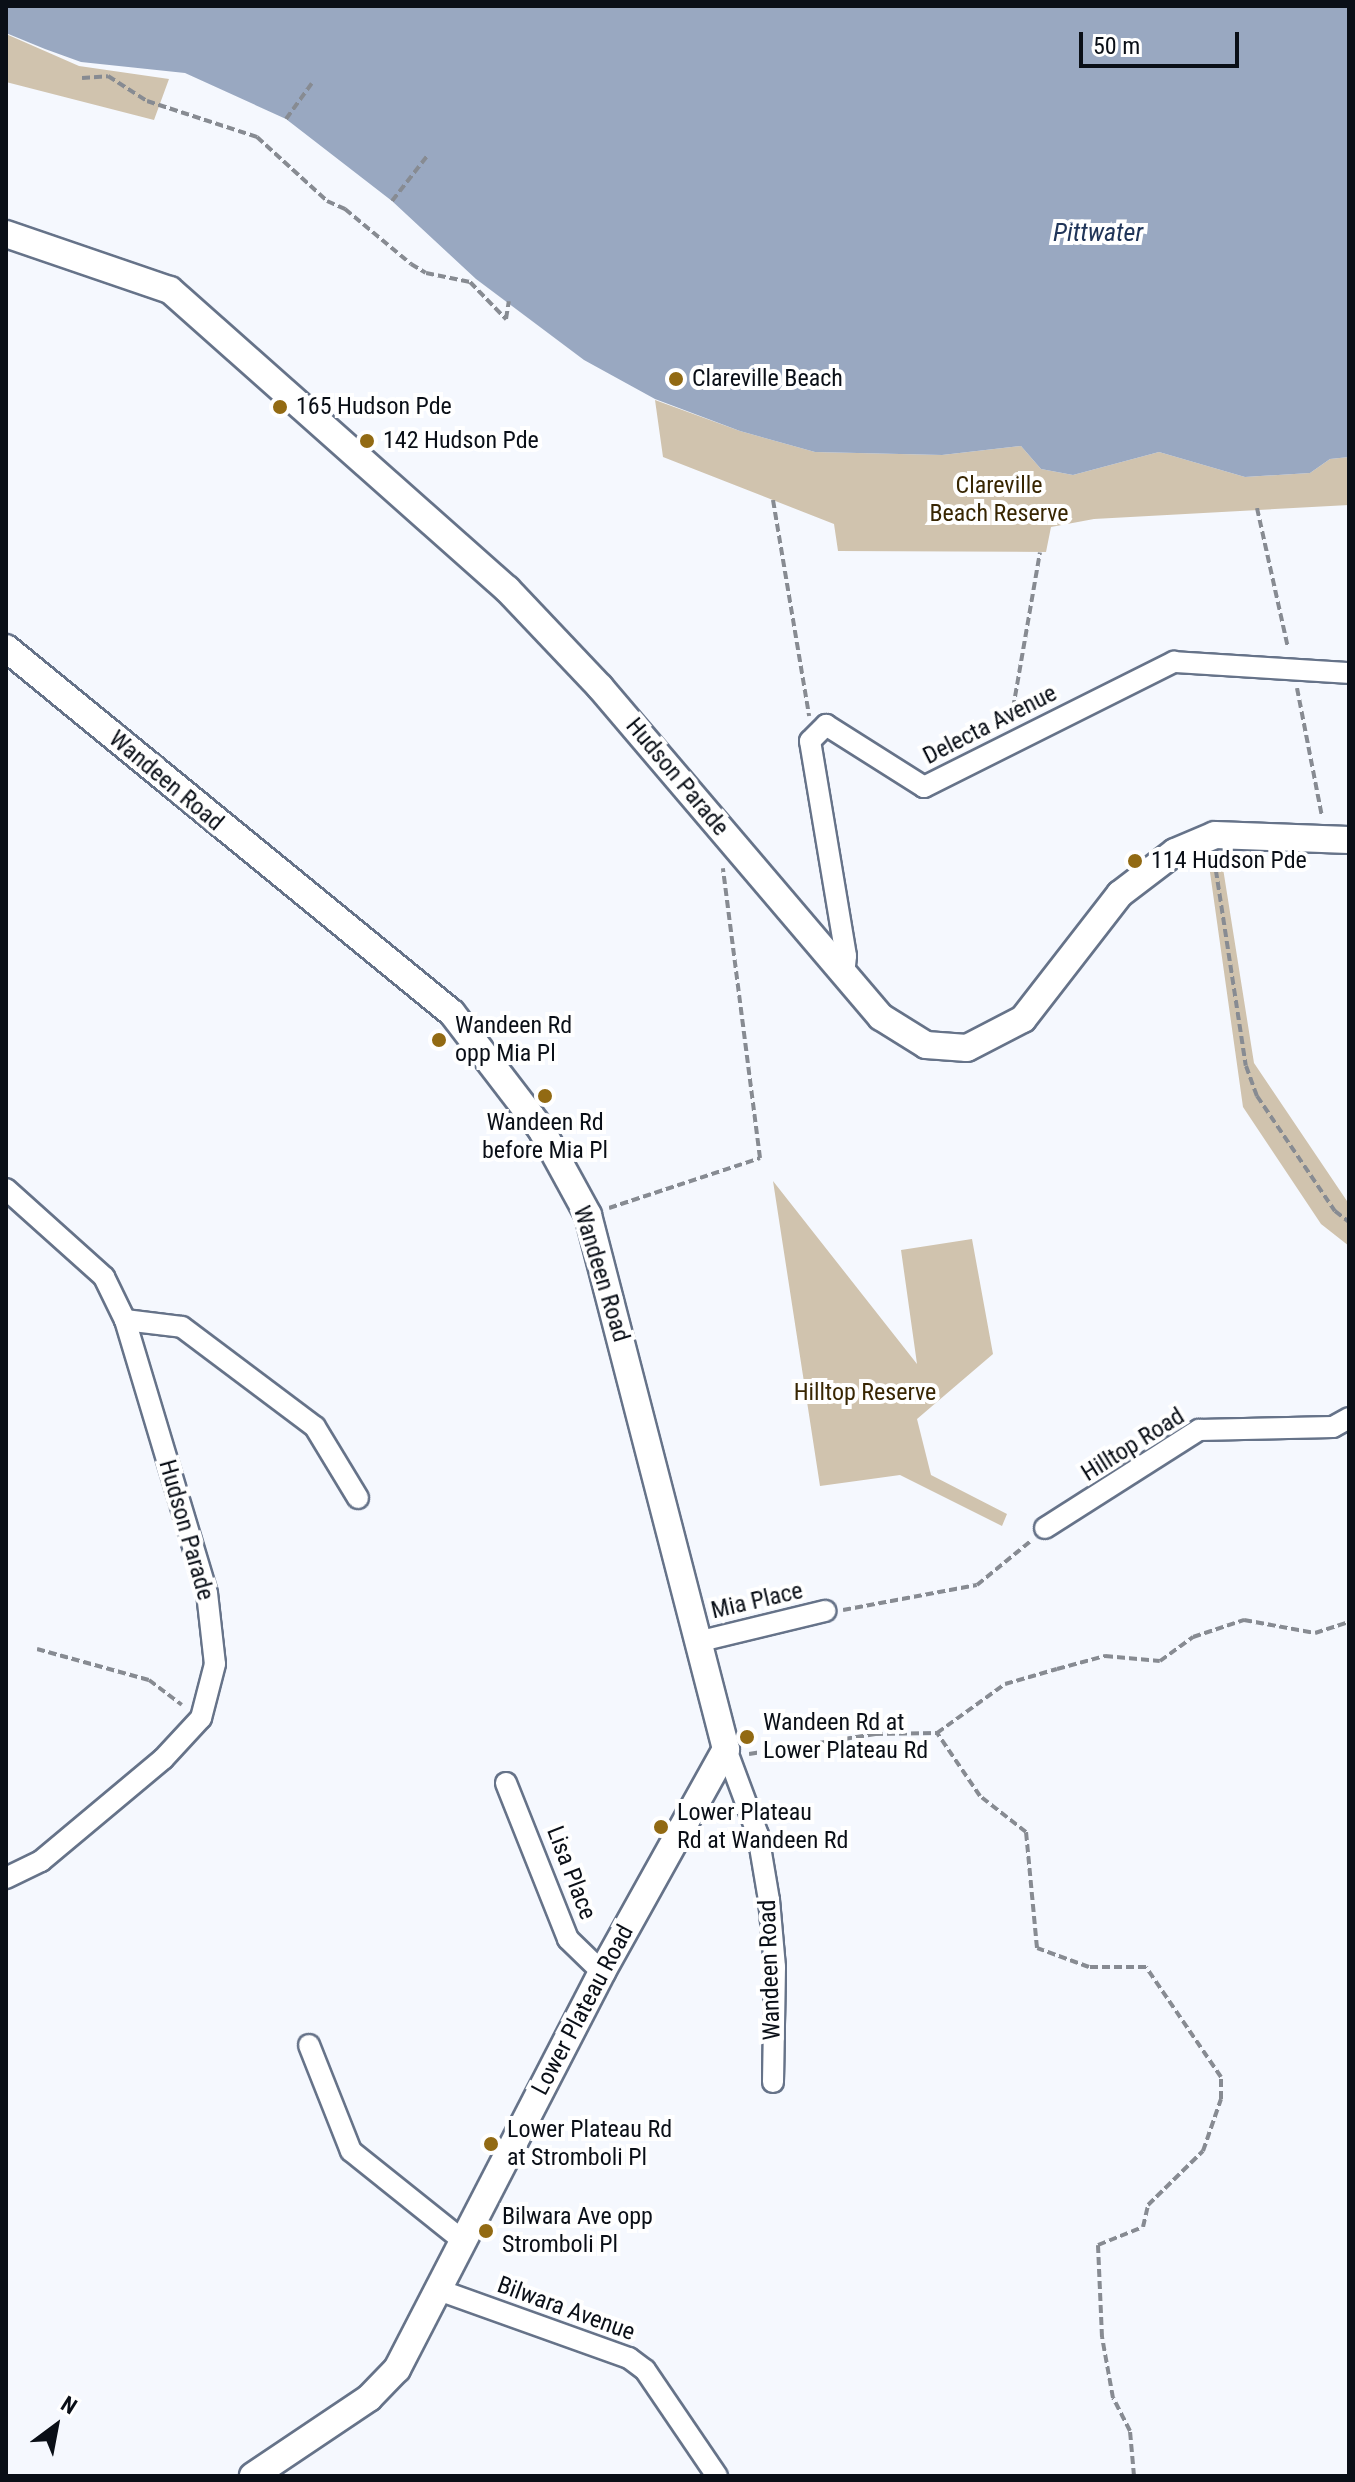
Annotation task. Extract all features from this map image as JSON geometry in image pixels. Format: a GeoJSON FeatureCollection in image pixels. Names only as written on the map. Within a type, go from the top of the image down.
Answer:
{"type":"FeatureCollection","features":[{"type":"Feature","properties":{"kind":"street","name":"Hudson Parade"},"geometry":{"type":"LineString","coordinates":[[6,234],[170,290],[507,589],[600,687],[881,1017],[926,1045],[967,1048],[1023,1019],[1120,894],[1175,852],[1215,835],[1349,840]]}},
{"type":"Feature","properties":{"kind":"street","name":"Wandeen Road"},"geometry":{"type":"LineString","coordinates":[[6,648],[452,1013],[541,1129],[588,1215],[728,1754],[758,1835],[769,1900],[775,1967],[773,2082]]}},
{"type":"Feature","properties":{"kind":"street","name":"Delecta Avenue"},"geometry":{"type":"LineString","coordinates":[[820,730],[826,725],[924,787],[1174,662],[1349,673]]}},
{"type":"Feature","properties":{"kind":"street"},"geometry":{"type":"LineString","coordinates":[[820,730],[810,741],[846,956],[844,975]]}},
{"type":"Feature","properties":{"kind":"street","name":"Hudson Parade"},"geometry":{"type":"LineString","coordinates":[[6,1189],[104,1277],[125,1320],[207,1593],[215,1664],[200,1719]]}},
{"type":"Feature","properties":{"kind":"street"},"geometry":{"type":"LineString","coordinates":[[125,1320],[182,1327],[315,1427],[358,1498]]}},
{"type":"Feature","properties":{"kind":"street","name":"Hilltop Road"},"geometry":{"type":"LineString","coordinates":[[1045,1528],[1199,1430],[1333,1427],[1349,1418]]}},
{"type":"Feature","properties":{"kind":"street","name":"Mia Place"},"geometry":{"type":"LineString","coordinates":[[701,1641],[825,1611]]}},
{"type":"Feature","properties":{"kind":"street"},"geometry":{"type":"LineString","coordinates":[[6,1878],[41,1861],[107,1809],[200,1719]]}},
{"type":"Feature","properties":{"kind":"street","name":"Lower Plateau Road"},"geometry":{"type":"LineString","coordinates":[[253,2476],[369,2398],[388,2379],[602,1972],[728,1754]]}},
{"type":"Feature","properties":{"kind":"street","name":"Lisa Place"},"geometry":{"type":"LineString","coordinates":[[506,1783],[568,1939],[602,1972]]}},
{"type":"Feature","properties":{"kind":"street"},"geometry":{"type":"LineString","coordinates":[[309,2045],[351,2151],[461,2239]]}},
{"type":"Feature","properties":{"kind":"street","name":"Bilwara Avenue"},"geometry":{"type":"LineString","coordinates":[[436,2289],[629,2358],[645,2370],[717,2476]]}},
{"type":"Feature","properties":{"kind":"path"},"geometry":{"type":"LineString","coordinates":[[82,78],[108,76],[147,101],[257,137],[327,201],[345,209],[411,264],[426,273],[470,282],[506,319],[509,301]]}},
{"type":"Feature","properties":{"kind":"path"},"geometry":{"type":"LineString","coordinates":[[286,119],[312,83]]}},
{"type":"Feature","properties":{"kind":"path"},"geometry":{"type":"LineString","coordinates":[[392,201],[428,155]]}},
{"type":"Feature","properties":{"kind":"path"},"geometry":{"type":"LineString","coordinates":[[773,500],[808,715],[820,730]]}},
{"type":"Feature","properties":{"kind":"path"},"geometry":{"type":"LineString","coordinates":[[1007,746],[1040,552]]}},
{"type":"Feature","properties":{"kind":"path"},"geometry":{"type":"LineString","coordinates":[[588,1215],[760,1158],[718,825]]}},
{"type":"Feature","properties":{"kind":"path"},"geometry":{"type":"LineString","coordinates":[[1215,835],[1214,861],[1246,1066],[1257,1096],[1335,1211],[1349,1222]]}},
{"type":"Feature","properties":{"kind":"path"},"geometry":{"type":"LineString","coordinates":[[825,1611],[977,1585],[1045,1528]]}},
{"type":"Feature","properties":{"kind":"path"},"geometry":{"type":"LineString","coordinates":[[728,1754],[875,1734],[937,1733],[1005,1684],[1105,1656],[1160,1661],[1193,1637],[1244,1620],[1315,1633],[1349,1622]]}},
{"type":"Feature","properties":{"kind":"path"},"geometry":{"type":"LineString","coordinates":[[37,1649],[149,1680],[200,1719]]}},
{"type":"Feature","properties":{"kind":"path"},"geometry":{"type":"LineString","coordinates":[[937,1733],[980,1796],[1026,1832],[1037,1948],[1089,1967],[1146,1967],[1221,2077],[1221,2099],[1203,2151],[1148,2205],[1143,2227],[1098,2245],[1102,2337],[1113,2398],[1130,2431],[1134,2476]]}},
{"type":"Feature","properties":{"kind":"green space"},"geometry":{"type":"Polygon","coordinates":[[[6,34],[79,66],[169,79],[154,120],[6,82],[6,34]]]}},
{"type":"Feature","properties":{"kind":"green space","name":"Clareville Beach Reserve"},"geometry":{"type":"Polygon","coordinates":[[[655,400],[740,431],[815,452],[942,455],[1021,446],[1041,469],[1073,475],[1159,452],[1245,477],[1310,473],[1330,459],[1349,457],[1349,505],[1094,519],[1051,527],[1046,552],[838,551],[834,524],[663,457],[655,400]]]}},
{"type":"Feature","properties":{"kind":"green space"},"geometry":{"type":"Polygon","coordinates":[[[1208,858],[1222,862],[1254,1063],[1349,1204],[1349,1246],[1321,1224],[1243,1107],[1208,858]]]}},
{"type":"Feature","properties":{"kind":"green space","name":"Hilltop Reserve"},"geometry":{"type":"Polygon","coordinates":[[[773,1181],[917,1364],[901,1250],[972,1239],[993,1354],[917,1419],[931,1475],[1007,1514],[1002,1526],[900,1475],[820,1486],[773,1181]]]}},
{"type":"Feature","properties":{"kind":"water","name":"Pittwater"},"geometry":{"type":"Polygon","coordinates":[[[6,6],[1349,6],[1349,457],[1330,459],[1310,473],[1245,477],[1159,452],[1073,475],[1041,469],[1021,446],[942,455],[815,452],[740,431],[655,399],[584,360],[476,279],[392,201],[286,119],[185,73],[81,62],[45,49],[6,33],[6,6]]]}},
{"type":"Feature","properties":{"kind":"place","name":"Clareville Beach"},"geometry":{"type":"Point","coordinates":[676,379]}},
{"type":"Feature","properties":{"kind":"place","name":"165 Hudson Pde"},"geometry":{"type":"Point","coordinates":[280,407]}},
{"type":"Feature","properties":{"kind":"place","name":"142 Hudson Pde"},"geometry":{"type":"Point","coordinates":[367,441]}},
{"type":"Feature","properties":{"kind":"place","name":"114 Hudson Pde"},"geometry":{"type":"Point","coordinates":[1135,861]}},
{"type":"Feature","properties":{"kind":"place","name":"Wandeen Rd opp Mia Pl"},"geometry":{"type":"Point","coordinates":[439,1040]}},
{"type":"Feature","properties":{"kind":"place","name":"Wandeen Rd before Mia Pl"},"geometry":{"type":"Point","coordinates":[545,1096]}},
{"type":"Feature","properties":{"kind":"place","name":"Wandeen Rd at Lower Plateau Rd"},"geometry":{"type":"Point","coordinates":[747,1737]}},
{"type":"Feature","properties":{"kind":"place","name":"Lower Plateau Rd at Wandeen Rd"},"geometry":{"type":"Point","coordinates":[661,1827]}},
{"type":"Feature","properties":{"kind":"place","name":"Lower Plateau Rd at Stromboli Pl"},"geometry":{"type":"Point","coordinates":[491,2144]}},
{"type":"Feature","properties":{"kind":"place","name":"Bilwara Ave opp Stromboli Pl"},"geometry":{"type":"Point","coordinates":[486,2231]}}]}
